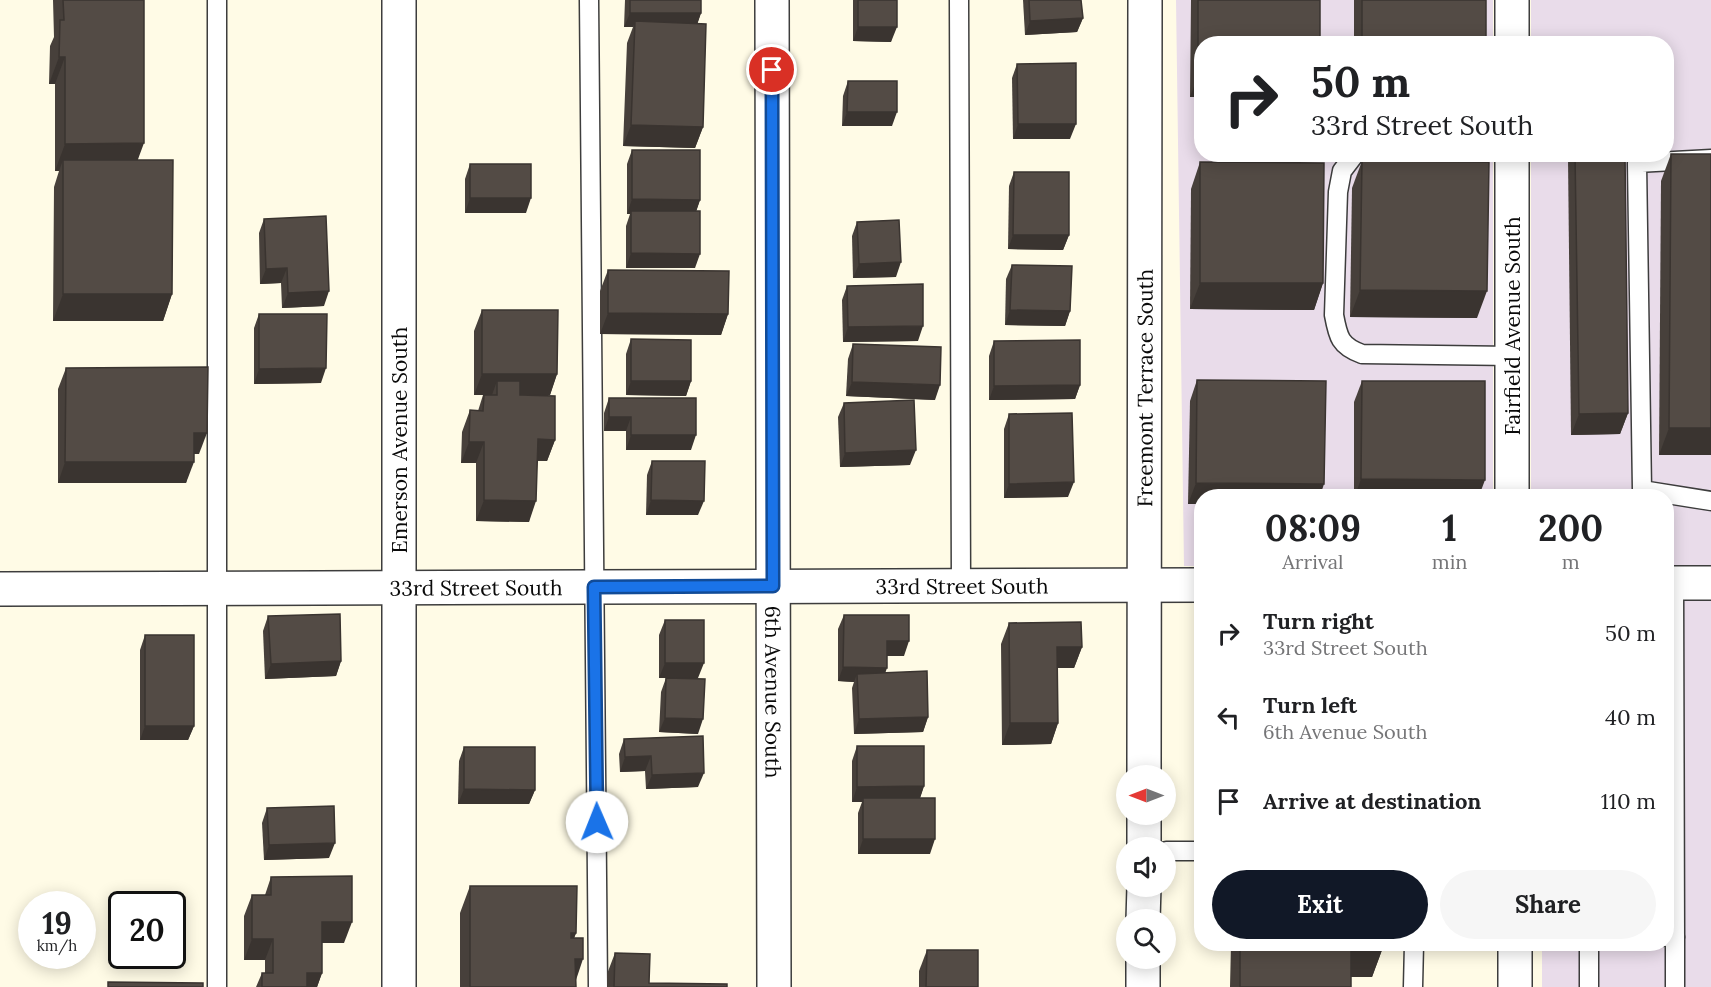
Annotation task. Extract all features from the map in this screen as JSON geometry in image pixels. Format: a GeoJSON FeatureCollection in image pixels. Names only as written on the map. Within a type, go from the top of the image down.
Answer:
{"type":"FeatureCollection","features":[{"type":"Feature","properties":{"kind":"street","name":"Emerson Avenue South"},"geometry":{"type":"LineString","coordinates":[[399,0],[399,987]]}},
{"type":"Feature","properties":{"kind":"street","name":"6th Avenue South"},"geometry":{"type":"LineString","coordinates":[[772,0],[774,987]]}},
{"type":"Feature","properties":{"kind":"street","name":"Freemont Terrace South"},"geometry":{"type":"LineString","coordinates":[[1144,765],[1145,0]]}},
{"type":"Feature","properties":{"kind":"street"},"geometry":{"type":"LineString","coordinates":[[1512,0],[1512,36]]}},
{"type":"Feature","properties":{"kind":"street","name":"Fairfield Avenue South"},"geometry":{"type":"LineString","coordinates":[[1512,162],[1512,489]]}},
{"type":"Feature","properties":{"kind":"street"},"geometry":{"type":"LineString","coordinates":[[1674,583],[1711,583]]}},
{"type":"Feature","properties":{"kind":"street","name":"33rd Street South"},"geometry":{"type":"LineString","coordinates":[[0,589],[1194,585]]}},
{"type":"Feature","properties":{"kind":"street"},"geometry":{"type":"LineString","coordinates":[[1515,951],[1515,987]]}},
{"type":"Feature","properties":{"kind":"street"},"geometry":{"type":"LineString","coordinates":[[1143,969],[1143,987]]}},
{"type":"Feature","properties":{"kind":"lane"},"geometry":{"type":"LineString","coordinates":[[217,0],[217,987]]}},
{"type":"Feature","properties":{"kind":"lane"},"geometry":{"type":"LineString","coordinates":[[589,0],[598,987]]}},
{"type":"Feature","properties":{"kind":"lane"},"geometry":{"type":"LineString","coordinates":[[959,0],[961,586]]}},
{"type":"Feature","properties":{"kind":"lane"},"geometry":{"type":"LineString","coordinates":[[1674,161],[1711,159]]}},
{"type":"Feature","properties":{"kind":"lane"},"geometry":{"type":"LineString","coordinates":[[1349,162],[1342,171],[1338,192],[1334,315],[1338,334],[1348,349],[1362,354],[1512,356]]}},
{"type":"Feature","properties":{"kind":"lane"},"geometry":{"type":"LineString","coordinates":[[1642,489],[1637,163],[1656,162]]}},
{"type":"Feature","properties":{"kind":"lane"},"geometry":{"type":"LineString","coordinates":[[1674,495],[1711,501]]}},
{"type":"Feature","properties":{"kind":"lane"},"geometry":{"type":"LineString","coordinates":[[1176,851],[1194,851]]}},
{"type":"Feature","properties":{"kind":"lane"},"geometry":{"type":"LineString","coordinates":[[1413,987],[1414,951]]}},
{"type":"Feature","properties":{"kind":"lane"},"geometry":{"type":"LineString","coordinates":[[1589,951],[1589,987]]}},
{"type":"Feature","properties":{"kind":"lane"},"geometry":{"type":"LineString","coordinates":[[1672,951],[1675,987]]}},
{"type":"Feature","properties":{"kind":"shaded area"},"geometry":{"type":"Polygon","coordinates":[[[1176,0],[1493,0],[1493,36],[1194,36],[1194,162],[1493,162],[1493,489],[1194,489],[1194,566],[1184,566],[1176,0]]]}},
{"type":"Feature","properties":{"kind":"shaded area"},"geometry":{"type":"Polygon","coordinates":[[[1531,0],[1711,0],[1711,987],[1542,987],[1542,951],[1674,951],[1674,489],[1531,489],[1531,162],[1674,162],[1674,36],[1531,36],[1531,0]]]}},
{"type":"Feature","properties":{"kind":"building"},"geometry":{"type":"Polygon","coordinates":[[[63,0],[144,0],[144,143],[65,144],[65,57],[59,57],[60,20],[64,20],[63,0]]]}},
{"type":"Feature","properties":{"kind":"building"},"geometry":{"type":"Polygon","coordinates":[[[630,0],[701,0],[701,13],[630,13],[630,0]]]}},
{"type":"Feature","properties":{"kind":"building"},"geometry":{"type":"Polygon","coordinates":[[[858,0],[897,0],[897,27],[858,27],[858,0]]]}},
{"type":"Feature","properties":{"kind":"building"},"geometry":{"type":"Polygon","coordinates":[[[1029,0],[1081,0],[1083,18],[1030,21],[1029,0]]]}},
{"type":"Feature","properties":{"kind":"building"},"geometry":{"type":"Polygon","coordinates":[[[1198,0],[1320,0],[1320,36],[1198,36],[1198,0]]]}},
{"type":"Feature","properties":{"kind":"building"},"geometry":{"type":"Polygon","coordinates":[[[1362,0],[1486,0],[1486,36],[1362,36],[1362,0]]]}},
{"type":"Feature","properties":{"kind":"building"},"geometry":{"type":"Polygon","coordinates":[[[635,21],[706,24],[703,127],[631,125],[635,21]]]}},
{"type":"Feature","properties":{"kind":"building"},"geometry":{"type":"Polygon","coordinates":[[[1076,63],[1076,124],[1018,124],[1017,64],[1076,63]]]}},
{"type":"Feature","properties":{"kind":"building"},"geometry":{"type":"Polygon","coordinates":[[[848,81],[897,81],[897,112],[847,112],[848,81]]]}},
{"type":"Feature","properties":{"kind":"building"},"geometry":{"type":"Polygon","coordinates":[[[632,150],[700,150],[700,200],[632,199],[632,150]]]}},
{"type":"Feature","properties":{"kind":"building"},"geometry":{"type":"Polygon","coordinates":[[[1674,154],[1711,154],[1711,428],[1669,428],[1671,162],[1674,162],[1674,154]]]}},
{"type":"Feature","properties":{"kind":"building"},"geometry":{"type":"Polygon","coordinates":[[[63,160],[173,160],[172,294],[63,294],[63,160]]]}},
{"type":"Feature","properties":{"kind":"building"},"geometry":{"type":"Polygon","coordinates":[[[1200,162],[1324,163],[1323,283],[1200,283],[1200,162]]]}},
{"type":"Feature","properties":{"kind":"building"},"geometry":{"type":"Polygon","coordinates":[[[1362,162],[1489,162],[1487,291],[1360,290],[1362,162]]]}},
{"type":"Feature","properties":{"kind":"building"},"geometry":{"type":"Polygon","coordinates":[[[1575,162],[1625,162],[1628,413],[1579,414],[1575,162]]]}},
{"type":"Feature","properties":{"kind":"building"},"geometry":{"type":"Polygon","coordinates":[[[470,164],[531,164],[531,198],[470,198],[470,164]]]}},
{"type":"Feature","properties":{"kind":"building"},"geometry":{"type":"Polygon","coordinates":[[[1014,172],[1069,172],[1069,235],[1013,235],[1014,172]]]}},
{"type":"Feature","properties":{"kind":"building"},"geometry":{"type":"Polygon","coordinates":[[[631,211],[700,211],[700,254],[631,253],[631,211]]]}},
{"type":"Feature","properties":{"kind":"building"},"geometry":{"type":"Polygon","coordinates":[[[326,216],[329,291],[288,293],[287,268],[266,269],[264,219],[326,216]]]}},
{"type":"Feature","properties":{"kind":"building"},"geometry":{"type":"Polygon","coordinates":[[[899,220],[901,262],[859,264],[857,222],[899,220]]]}},
{"type":"Feature","properties":{"kind":"building"},"geometry":{"type":"Polygon","coordinates":[[[1012,265],[1072,266],[1070,311],[1010,310],[1012,265]]]}},
{"type":"Feature","properties":{"kind":"building"},"geometry":{"type":"Polygon","coordinates":[[[608,270],[729,271],[728,314],[608,313],[608,270]]]}},
{"type":"Feature","properties":{"kind":"building"},"geometry":{"type":"Polygon","coordinates":[[[923,284],[923,326],[848,327],[847,286],[923,284]]]}},
{"type":"Feature","properties":{"kind":"building"},"geometry":{"type":"Polygon","coordinates":[[[482,310],[558,310],[557,374],[482,374],[482,310]]]}},
{"type":"Feature","properties":{"kind":"building"},"geometry":{"type":"Polygon","coordinates":[[[259,314],[327,314],[326,368],[259,369],[259,314]]]}},
{"type":"Feature","properties":{"kind":"building"},"geometry":{"type":"Polygon","coordinates":[[[631,339],[691,340],[691,381],[631,381],[631,339]]]}},
{"type":"Feature","properties":{"kind":"building"},"geometry":{"type":"Polygon","coordinates":[[[1080,340],[1080,385],[994,386],[994,341],[1080,340]]]}},
{"type":"Feature","properties":{"kind":"building"},"geometry":{"type":"Polygon","coordinates":[[[853,344],[941,347],[940,385],[852,382],[853,344]]]}},
{"type":"Feature","properties":{"kind":"building"},"geometry":{"type":"Polygon","coordinates":[[[208,367],[207,433],[194,433],[194,462],[65,462],[66,368],[208,367]]]}},
{"type":"Feature","properties":{"kind":"building"},"geometry":{"type":"Polygon","coordinates":[[[1197,380],[1326,381],[1324,484],[1196,483],[1197,380]]]}},
{"type":"Feature","properties":{"kind":"building"},"geometry":{"type":"Polygon","coordinates":[[[497,381],[520,381],[520,395],[555,396],[555,440],[538,439],[536,501],[484,500],[484,442],[469,442],[470,410],[483,411],[484,395],[497,395],[497,381]]]}},
{"type":"Feature","properties":{"kind":"building"},"geometry":{"type":"Polygon","coordinates":[[[1362,381],[1485,381],[1485,480],[1361,479],[1362,381]]]}},
{"type":"Feature","properties":{"kind":"building"},"geometry":{"type":"Polygon","coordinates":[[[609,398],[696,398],[696,435],[631,435],[631,417],[609,417],[609,398]]]}},
{"type":"Feature","properties":{"kind":"building"},"geometry":{"type":"Polygon","coordinates":[[[914,400],[916,450],[845,453],[844,403],[914,400]]]}},
{"type":"Feature","properties":{"kind":"building"},"geometry":{"type":"Polygon","coordinates":[[[1072,413],[1074,482],[1009,484],[1009,414],[1072,413]]]}},
{"type":"Feature","properties":{"kind":"building"},"geometry":{"type":"Polygon","coordinates":[[[652,461],[705,461],[704,501],[651,500],[652,461]]]}},
{"type":"Feature","properties":{"kind":"building"},"geometry":{"type":"Polygon","coordinates":[[[340,614],[341,661],[271,664],[268,616],[340,614]]]}},
{"type":"Feature","properties":{"kind":"building"},"geometry":{"type":"Polygon","coordinates":[[[844,615],[909,615],[909,641],[887,641],[887,668],[843,667],[844,615]]]}},
{"type":"Feature","properties":{"kind":"building"},"geometry":{"type":"Polygon","coordinates":[[[665,620],[704,620],[704,663],[665,663],[665,620]]]}},
{"type":"Feature","properties":{"kind":"building"},"geometry":{"type":"Polygon","coordinates":[[[1081,622],[1082,647],[1057,647],[1058,723],[1010,723],[1009,623],[1081,622]]]}},
{"type":"Feature","properties":{"kind":"building"},"geometry":{"type":"Polygon","coordinates":[[[145,635],[194,635],[194,726],[145,726],[145,635]]]}},
{"type":"Feature","properties":{"kind":"building"},"geometry":{"type":"Polygon","coordinates":[[[927,671],[928,717],[859,719],[857,674],[927,671]]]}},
{"type":"Feature","properties":{"kind":"building"},"geometry":{"type":"Polygon","coordinates":[[[666,678],[705,679],[703,719],[665,718],[666,678]]]}},
{"type":"Feature","properties":{"kind":"building"},"geometry":{"type":"Polygon","coordinates":[[[703,736],[704,773],[652,775],[651,756],[625,757],[624,739],[703,736]]]}},
{"type":"Feature","properties":{"kind":"building"},"geometry":{"type":"Polygon","coordinates":[[[857,746],[924,746],[924,786],[857,787],[857,746]]]}},
{"type":"Feature","properties":{"kind":"building"},"geometry":{"type":"Polygon","coordinates":[[[464,747],[535,747],[535,790],[464,789],[464,747]]]}},
{"type":"Feature","properties":{"kind":"building"},"geometry":{"type":"Polygon","coordinates":[[[863,798],[935,798],[935,839],[863,839],[863,798]]]}},
{"type":"Feature","properties":{"kind":"building"},"geometry":{"type":"Polygon","coordinates":[[[334,806],[335,843],[269,845],[267,808],[334,806]]]}},
{"type":"Feature","properties":{"kind":"building"},"geometry":{"type":"Polygon","coordinates":[[[352,876],[352,922],[322,922],[322,973],[307,973],[307,987],[262,987],[262,973],[273,973],[273,939],[252,939],[252,895],[271,895],[271,877],[352,876]]]}},
{"type":"Feature","properties":{"kind":"building"},"geometry":{"type":"Polygon","coordinates":[[[470,886],[577,886],[576,933],[571,933],[571,938],[583,938],[583,959],[575,959],[576,987],[470,987],[470,886]]]}},
{"type":"Feature","properties":{"kind":"building"},"geometry":{"type":"Polygon","coordinates":[[[927,950],[978,950],[978,987],[926,987],[927,950]]]}},
{"type":"Feature","properties":{"kind":"building"},"geometry":{"type":"Polygon","coordinates":[[[1240,951],[1351,951],[1351,987],[1240,987],[1240,951]]]}},
{"type":"Feature","properties":{"kind":"building"},"geometry":{"type":"Polygon","coordinates":[[[615,953],[650,954],[649,983],[727,984],[727,987],[614,987],[615,953]]]}},
{"type":"Feature","properties":{"kind":"building"},"geometry":{"type":"Polygon","coordinates":[[[108,982],[203,983],[203,987],[108,987],[108,982]]]}},
{"type":"Feature","properties":{"kind":"route"},"geometry":{"type":"LineString","coordinates":[[597,822],[594,587],[773,586],[772,70]]}}]}
